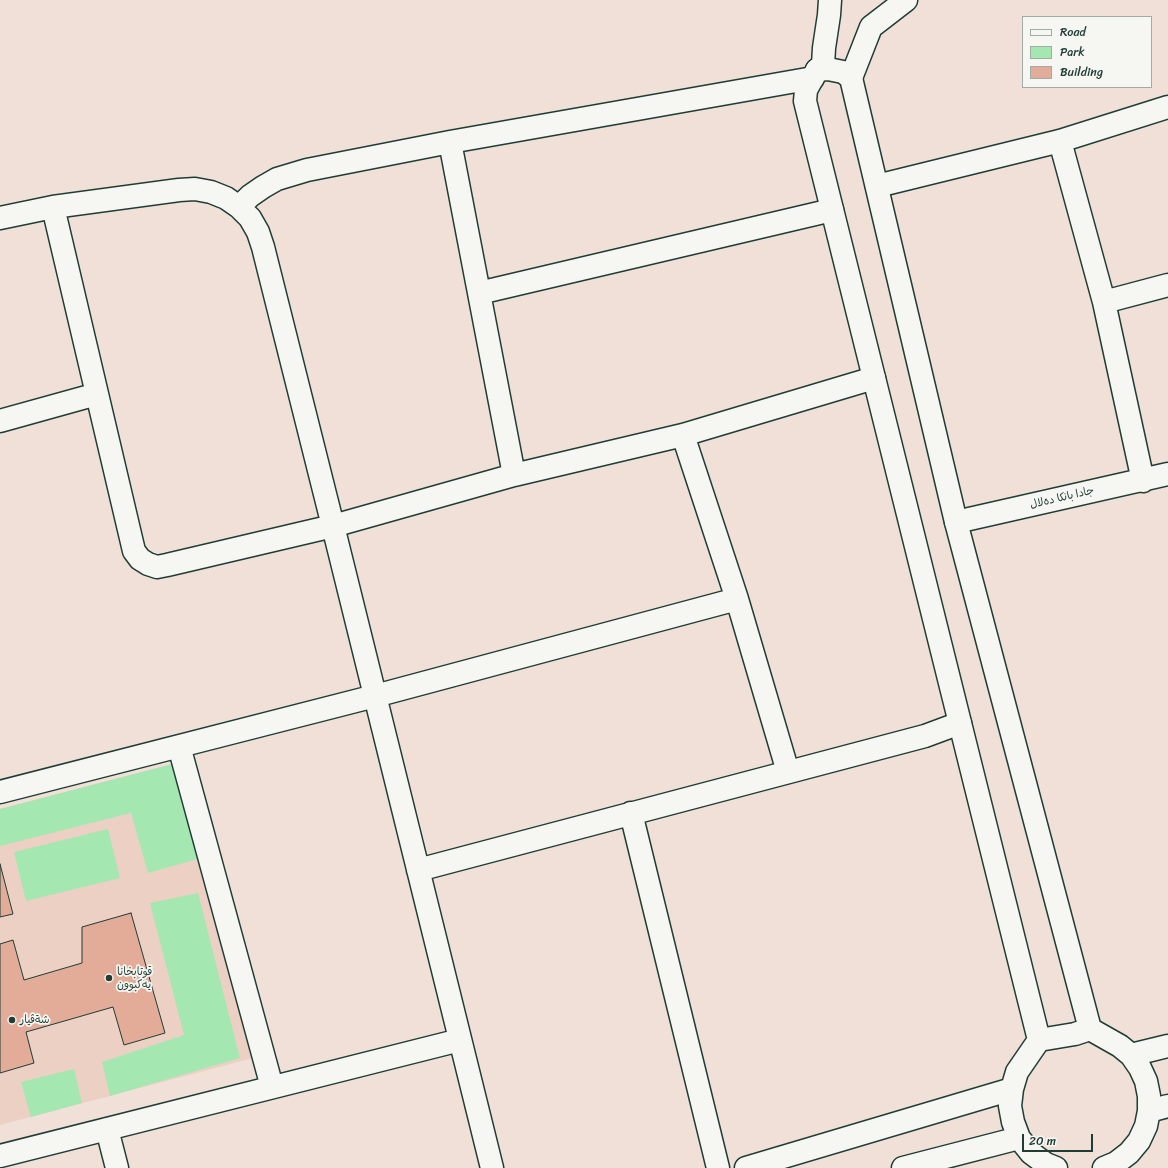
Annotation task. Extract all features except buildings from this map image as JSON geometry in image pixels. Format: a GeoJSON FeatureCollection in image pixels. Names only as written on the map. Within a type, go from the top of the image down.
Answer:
{"type":"FeatureCollection","features":[{"type":"Feature","properties":{"kind":"street"},"geometry":{"type":"LineString","coordinates":[[830,0],[823,65],[815,74],[806,90],[805,101],[1039,1040]]}},
{"type":"Feature","properties":{"kind":"street"},"geometry":{"type":"LineString","coordinates":[[906,0],[871,27],[852,78],[956,522],[1090,1029]]}},
{"type":"Feature","properties":{"kind":"street"},"geometry":{"type":"LineString","coordinates":[[239,206],[263,187],[277,179],[292,174],[450,142],[815,74],[828,69],[843,72],[852,78]]}},
{"type":"Feature","properties":{"kind":"street"},"geometry":{"type":"LineString","coordinates":[[877,186],[1060,141],[1168,107]]}},
{"type":"Feature","properties":{"kind":"street"},"geometry":{"type":"LineString","coordinates":[[1060,141],[1104,302],[1143,480]]}},
{"type":"Feature","properties":{"kind":"street"},"geometry":{"type":"LineString","coordinates":[[450,142],[514,475]]}},
{"type":"Feature","properties":{"kind":"street"},"geometry":{"type":"LineString","coordinates":[[0,218],[53,207],[195,189],[211,192],[226,198],[239,206],[250,218],[258,232],[333,526],[492,1168]]}},
{"type":"Feature","properties":{"kind":"street"},"geometry":{"type":"LineString","coordinates":[[53,207],[134,551],[140,559],[148,564],[157,566],[167,565],[333,526],[514,475],[683,435],[874,378]]}},
{"type":"Feature","properties":{"kind":"street"},"geometry":{"type":"LineString","coordinates":[[479,293],[832,210]]}},
{"type":"Feature","properties":{"kind":"street"},"geometry":{"type":"LineString","coordinates":[[1104,302],[1168,286]]}},
{"type":"Feature","properties":{"kind":"street"},"geometry":{"type":"LineString","coordinates":[[0,421],[97,394]]}},
{"type":"Feature","properties":{"kind":"street"},"geometry":{"type":"LineString","coordinates":[[683,435],[737,599],[788,772]]}},
{"type":"Feature","properties":{"kind":"street","name":"جادا بانكا ده‌لال"},"geometry":{"type":"LineString","coordinates":[[956,522],[1168,474]]}},
{"type":"Feature","properties":{"kind":"street"},"geometry":{"type":"LineString","coordinates":[[0,792],[375,696],[737,599]]}},
{"type":"Feature","properties":{"kind":"street"},"geometry":{"type":"LineString","coordinates":[[418,870],[925,736],[960,723]]}},
{"type":"Feature","properties":{"kind":"street"},"geometry":{"type":"LineString","coordinates":[[179,746],[272,1087]]}},
{"type":"Feature","properties":{"kind":"street"},"geometry":{"type":"LineString","coordinates":[[631,813],[718,1168]]}},
{"type":"Feature","properties":{"kind":"street"},"geometry":{"type":"LineString","coordinates":[[1056,1168],[1046,1164],[1031,1153],[1019,1138],[1012,1122],[1010,1106],[1012,1089],[1018,1072],[1039,1040],[1090,1029],[1120,1046],[1131,1056],[1140,1068],[1146,1081],[1149,1096],[1159,1108],[1146,1126],[1129,1160],[1104,1168]]}},
{"type":"Feature","properties":{"kind":"street"},"geometry":{"type":"LineString","coordinates":[[0,1156],[460,1040]]}},
{"type":"Feature","properties":{"kind":"street"},"geometry":{"type":"LineString","coordinates":[[1131,1056],[1168,1046]]}},
{"type":"Feature","properties":{"kind":"street"},"geometry":{"type":"LineString","coordinates":[[746,1168],[1012,1089]]}},
{"type":"Feature","properties":{"kind":"street"},"geometry":{"type":"LineString","coordinates":[[106,1129],[117,1168]]}},
{"type":"Feature","properties":{"kind":"street"},"geometry":{"type":"LineString","coordinates":[[902,1168],[1019,1138]]}},
{"type":"Feature","properties":{"kind":"shaded area"},"geometry":{"type":"Polygon","coordinates":[[[176,763],[253,1058],[0,1125],[0,809],[176,763]]]}},
{"type":"Feature","properties":{"kind":"green space"},"geometry":{"type":"Polygon","coordinates":[[[176,763],[201,858],[148,873],[131,813],[0,846],[0,809],[176,763]]]}},
{"type":"Feature","properties":{"kind":"green space"},"geometry":{"type":"Polygon","coordinates":[[[108,829],[120,878],[26,901],[14,852],[108,829]]]}},
{"type":"Feature","properties":{"kind":"green space"},"geometry":{"type":"Polygon","coordinates":[[[198,893],[240,1058],[110,1096],[102,1062],[184,1035],[150,903],[198,893]]]}},
{"type":"Feature","properties":{"kind":"green space"},"geometry":{"type":"Polygon","coordinates":[[[74,1069],[82,1103],[31,1117],[21,1082],[74,1069]]]}},
{"type":"Feature","properties":{"kind":"place","name":"قوتابخانا یەکبوون"},"geometry":{"type":"Point","coordinates":[109,978]}},
{"type":"Feature","properties":{"kind":"place","name":"شةڤيار"},"geometry":{"type":"Point","coordinates":[12,1020]}}]}
